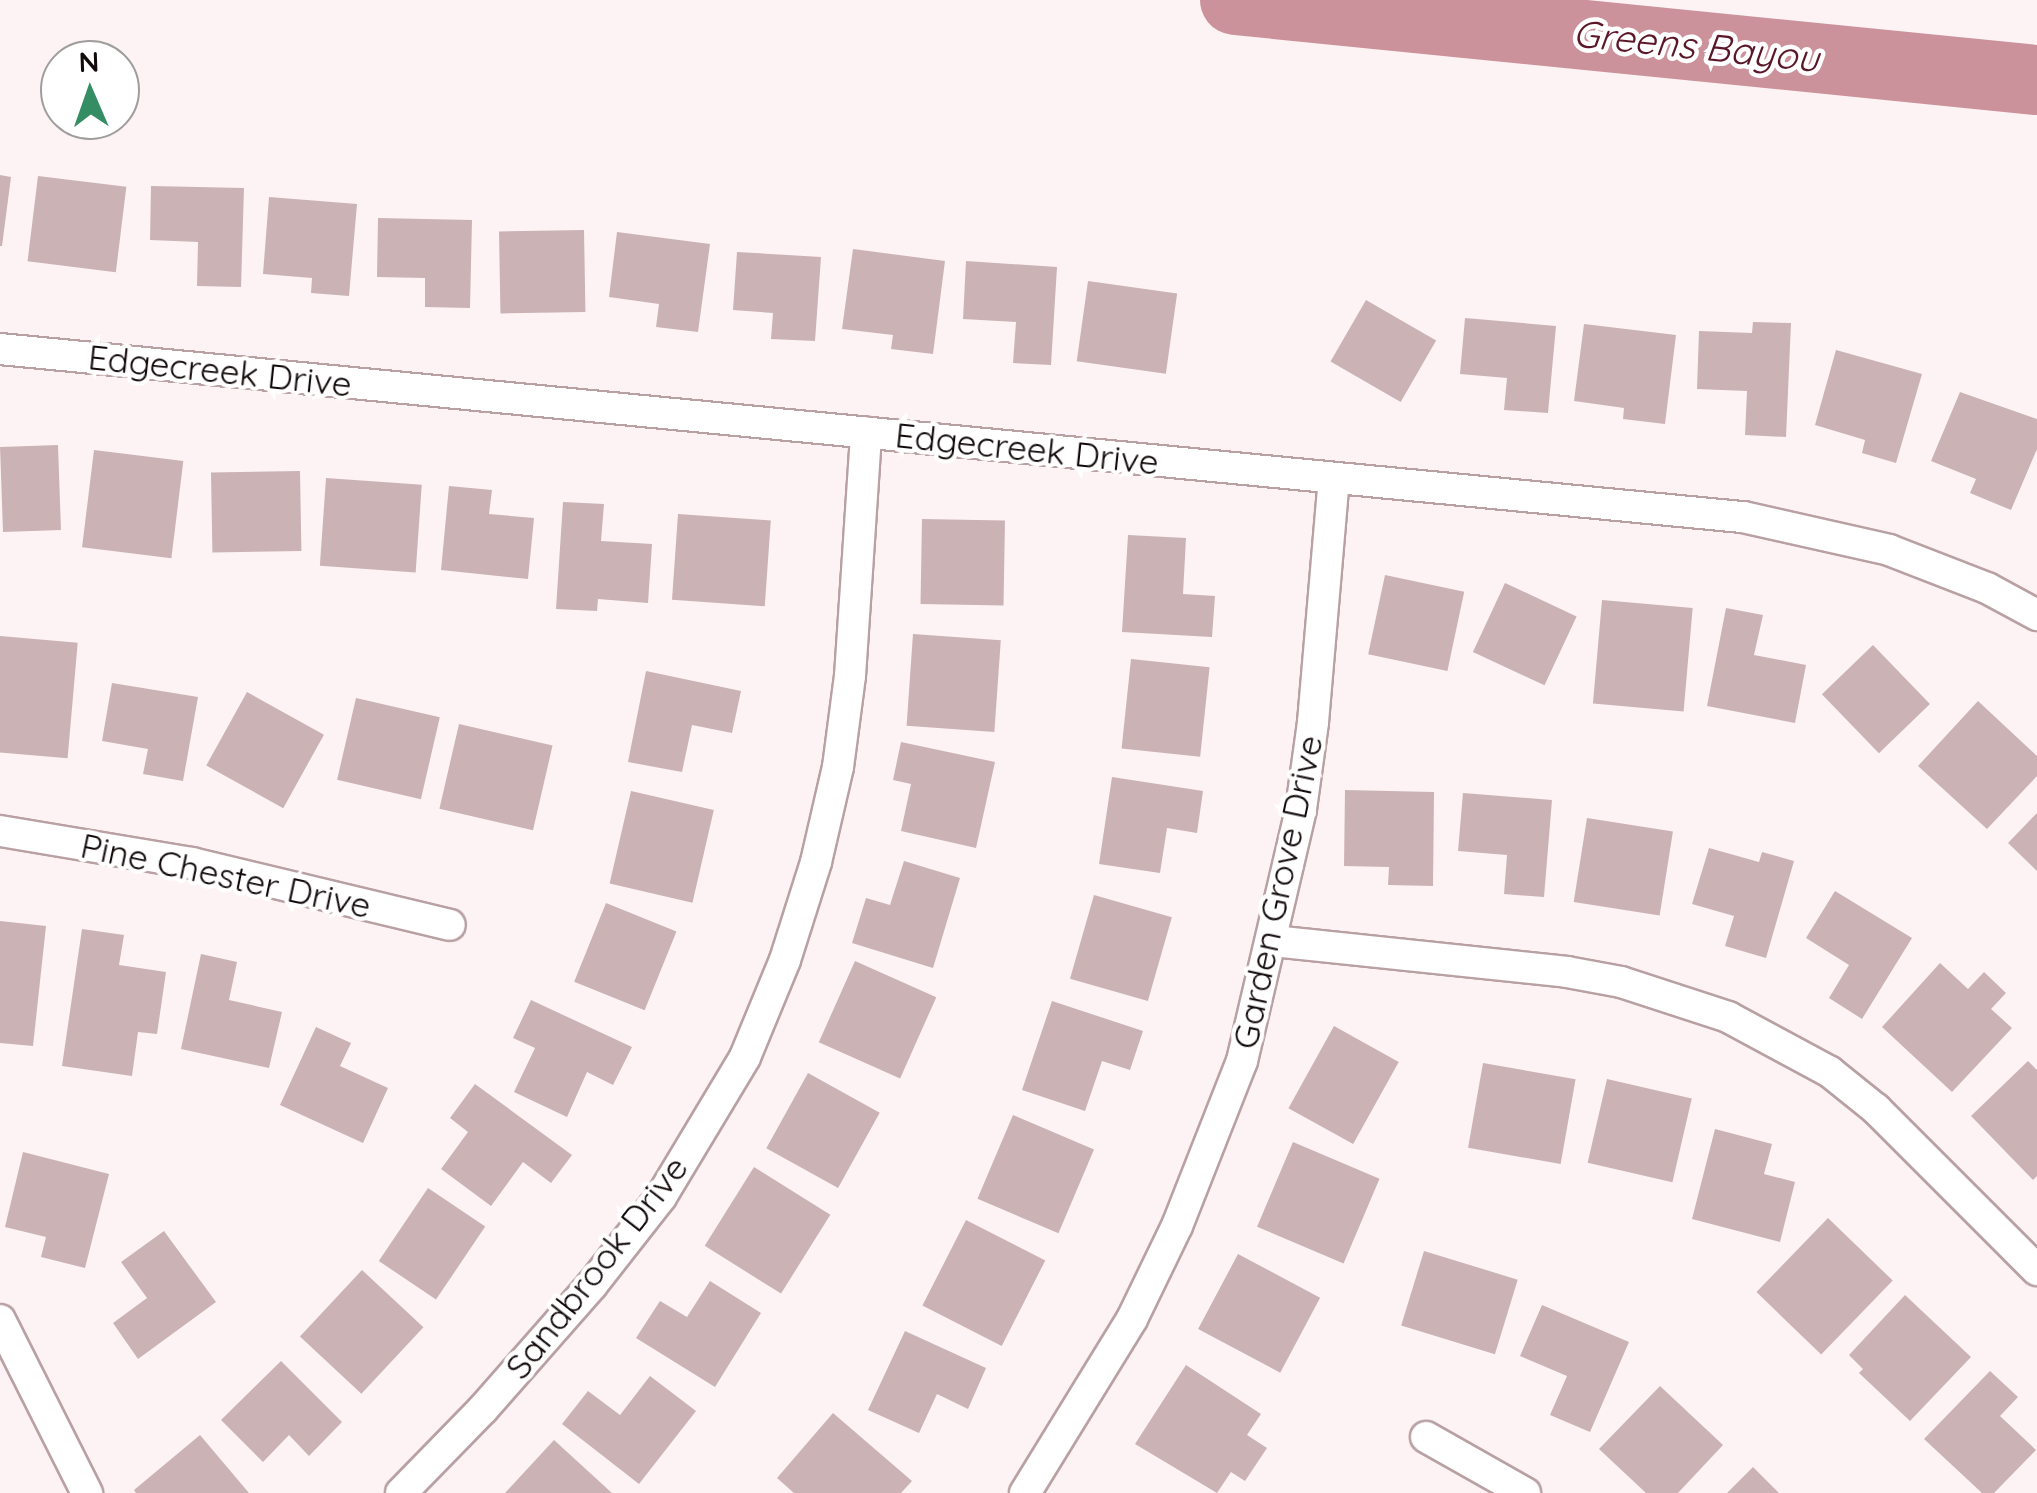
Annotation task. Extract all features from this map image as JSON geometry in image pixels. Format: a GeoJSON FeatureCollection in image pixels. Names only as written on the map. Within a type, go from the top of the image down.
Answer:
{"type":"FeatureCollection","features":[{"type":"Feature","properties":{"kind":"street","name":"Edgecreek Drive"},"geometry":{"type":"LineString","coordinates":[[0,349],[1743,517],[1889,550],[1987,588],[2037,615]]}},
{"type":"Feature","properties":{"kind":"street","name":"Sandbrook Drive"},"geometry":{"type":"LineString","coordinates":[[401,1493],[483,1409],[592,1284],[661,1197],[745,1057],[786,960],[816,862],[838,767],[850,676],[866,433]]}},
{"type":"Feature","properties":{"kind":"street","name":"Garden Grove Drive"},"geometry":{"type":"LineString","coordinates":[[1025,1493],[1132,1320],[1177,1226],[1242,1061],[1274,941],[1313,722],[1334,479]]}},
{"type":"Feature","properties":{"kind":"street","name":"Pine Chester Drive"},"geometry":{"type":"LineString","coordinates":[[0,831],[192,863],[450,925]]}},
{"type":"Feature","properties":{"kind":"street"},"geometry":{"type":"LineString","coordinates":[[1274,941],[1568,972],[1622,982],[1728,1017],[1830,1072],[1876,1108],[2037,1270]]}},
{"type":"Feature","properties":{"kind":"street"},"geometry":{"type":"LineString","coordinates":[[0,1320],[87,1493]]}},
{"type":"Feature","properties":{"kind":"street"},"geometry":{"type":"LineString","coordinates":[[1426,1437],[1524,1493]]}},
{"type":"Feature","properties":{"kind":"building"},"geometry":{"type":"Polygon","coordinates":[[[0,175],[11,177],[2,246],[0,246],[0,175]]]}},
{"type":"Feature","properties":{"kind":"building"},"geometry":{"type":"Polygon","coordinates":[[[38,176],[126,187],[116,272],[28,261],[38,176]]]}},
{"type":"Feature","properties":{"kind":"building"},"geometry":{"type":"Polygon","coordinates":[[[151,186],[244,188],[241,287],[197,286],[198,242],[150,240],[151,186]]]}},
{"type":"Feature","properties":{"kind":"building"},"geometry":{"type":"Polygon","coordinates":[[[269,197],[357,204],[349,296],[311,293],[312,278],[263,274],[269,197]]]}},
{"type":"Feature","properties":{"kind":"building"},"geometry":{"type":"Polygon","coordinates":[[[378,218],[472,220],[470,308],[425,307],[425,278],[377,277],[378,218]]]}},
{"type":"Feature","properties":{"kind":"building"},"geometry":{"type":"Polygon","coordinates":[[[584,230],[585,312],[500,313],[499,231],[584,230]]]}},
{"type":"Feature","properties":{"kind":"building"},"geometry":{"type":"Polygon","coordinates":[[[617,232],[710,244],[698,332],[656,327],[659,304],[609,297],[617,232]]]}},
{"type":"Feature","properties":{"kind":"building"},"geometry":{"type":"Polygon","coordinates":[[[853,249],[945,261],[933,354],[891,349],[893,335],[842,329],[853,249]]]}},
{"type":"Feature","properties":{"kind":"building"},"geometry":{"type":"Polygon","coordinates":[[[737,252],[821,257],[815,341],[771,339],[773,313],[733,310],[737,252]]]}},
{"type":"Feature","properties":{"kind":"building"},"geometry":{"type":"Polygon","coordinates":[[[966,261],[1057,267],[1051,365],[1013,363],[1016,322],[963,319],[966,261]]]}},
{"type":"Feature","properties":{"kind":"building"},"geometry":{"type":"Polygon","coordinates":[[[1088,281],[1177,294],[1166,374],[1077,361],[1088,281]]]}},
{"type":"Feature","properties":{"kind":"building"},"geometry":{"type":"Polygon","coordinates":[[[1366,300],[1436,340],[1401,402],[1330,361],[1366,300]]]}},
{"type":"Feature","properties":{"kind":"building"},"geometry":{"type":"Polygon","coordinates":[[[1465,318],[1556,326],[1548,413],[1504,410],[1507,378],[1460,374],[1465,318]]]}},
{"type":"Feature","properties":{"kind":"building"},"geometry":{"type":"Polygon","coordinates":[[[1753,322],[1791,323],[1786,437],[1745,435],[1747,391],[1697,389],[1699,331],[1752,333],[1753,322]]]}},
{"type":"Feature","properties":{"kind":"building"},"geometry":{"type":"Polygon","coordinates":[[[1584,324],[1676,335],[1665,424],[1623,419],[1624,408],[1574,401],[1584,324]]]}},
{"type":"Feature","properties":{"kind":"building"},"geometry":{"type":"Polygon","coordinates":[[[1836,350],[1922,374],[1896,463],[1862,453],[1865,440],[1815,425],[1836,350]]]}},
{"type":"Feature","properties":{"kind":"building"},"geometry":{"type":"Polygon","coordinates":[[[1960,392],[2037,419],[2037,449],[2011,510],[1970,493],[1976,479],[1931,461],[1960,392]]]}},
{"type":"Feature","properties":{"kind":"building"},"geometry":{"type":"Polygon","coordinates":[[[58,445],[61,530],[3,532],[0,447],[58,445]]]}},
{"type":"Feature","properties":{"kind":"building"},"geometry":{"type":"Polygon","coordinates":[[[94,450],[183,461],[171,558],[82,547],[94,450]]]}},
{"type":"Feature","properties":{"kind":"building"},"geometry":{"type":"Polygon","coordinates":[[[300,471],[301,551],[212,553],[211,473],[300,471]]]}},
{"type":"Feature","properties":{"kind":"building"},"geometry":{"type":"Polygon","coordinates":[[[326,478],[422,485],[416,572],[320,566],[326,478]]]}},
{"type":"Feature","properties":{"kind":"building"},"geometry":{"type":"Polygon","coordinates":[[[449,486],[492,490],[489,514],[534,518],[528,579],[441,570],[449,486]]]}},
{"type":"Feature","properties":{"kind":"building"},"geometry":{"type":"Polygon","coordinates":[[[563,502],[604,504],[601,541],[652,544],[648,603],[598,599],[597,611],[556,609],[563,502]]]}},
{"type":"Feature","properties":{"kind":"building"},"geometry":{"type":"Polygon","coordinates":[[[678,514],[771,520],[765,606],[672,600],[678,514]]]}},
{"type":"Feature","properties":{"kind":"building"},"geometry":{"type":"Polygon","coordinates":[[[922,519],[1005,520],[1004,605],[921,604],[922,519]]]}},
{"type":"Feature","properties":{"kind":"building"},"geometry":{"type":"Polygon","coordinates":[[[1128,535],[1186,538],[1183,594],[1215,596],[1212,637],[1122,632],[1128,535]]]}},
{"type":"Feature","properties":{"kind":"building"},"geometry":{"type":"Polygon","coordinates":[[[1385,575],[1464,592],[1447,671],[1368,654],[1385,575]]]}},
{"type":"Feature","properties":{"kind":"building"},"geometry":{"type":"Polygon","coordinates":[[[1505,583],[1577,616],[1544,685],[1473,652],[1505,583]]]}},
{"type":"Feature","properties":{"kind":"building"},"geometry":{"type":"Polygon","coordinates":[[[1602,600],[1693,608],[1684,712],[1593,704],[1602,600]]]}},
{"type":"Feature","properties":{"kind":"building"},"geometry":{"type":"Polygon","coordinates":[[[1726,608],[1763,615],[1754,655],[1806,665],[1795,723],[1707,706],[1726,608]]]}},
{"type":"Feature","properties":{"kind":"building"},"geometry":{"type":"Polygon","coordinates":[[[913,634],[1001,640],[994,732],[907,726],[913,634]]]}},
{"type":"Feature","properties":{"kind":"building"},"geometry":{"type":"Polygon","coordinates":[[[0,636],[78,643],[68,758],[0,752],[0,636]]]}},
{"type":"Feature","properties":{"kind":"building"},"geometry":{"type":"Polygon","coordinates":[[[1873,645],[1930,704],[1879,753],[1822,694],[1873,645]]]}},
{"type":"Feature","properties":{"kind":"building"},"geometry":{"type":"Polygon","coordinates":[[[1131,659],[1210,667],[1200,757],[1122,749],[1131,659]]]}},
{"type":"Feature","properties":{"kind":"building"},"geometry":{"type":"Polygon","coordinates":[[[646,671],[741,691],[732,733],[692,725],[682,772],[628,762],[646,671]]]}},
{"type":"Feature","properties":{"kind":"building"},"geometry":{"type":"Polygon","coordinates":[[[112,683],[198,697],[183,781],[143,774],[148,749],[102,741],[112,683]]]}},
{"type":"Feature","properties":{"kind":"building"},"geometry":{"type":"Polygon","coordinates":[[[247,692],[324,735],[283,808],[206,765],[247,692]]]}},
{"type":"Feature","properties":{"kind":"building"},"geometry":{"type":"Polygon","coordinates":[[[356,698],[440,717],[421,799],[337,780],[356,698]]]}},
{"type":"Feature","properties":{"kind":"building"},"geometry":{"type":"Polygon","coordinates":[[[1978,701],[2037,756],[2037,776],[1987,829],[1918,766],[1978,701]]]}},
{"type":"Feature","properties":{"kind":"building"},"geometry":{"type":"Polygon","coordinates":[[[459,724],[553,746],[533,830],[439,809],[459,724]]]}},
{"type":"Feature","properties":{"kind":"building"},"geometry":{"type":"Polygon","coordinates":[[[901,742],[995,762],[976,848],[901,831],[911,784],[893,780],[901,742]]]}},
{"type":"Feature","properties":{"kind":"building"},"geometry":{"type":"Polygon","coordinates":[[[1112,777],[1203,791],[1197,833],[1167,828],[1160,873],[1099,864],[1112,777]]]}},
{"type":"Feature","properties":{"kind":"building"},"geometry":{"type":"Polygon","coordinates":[[[1345,790],[1434,792],[1433,886],[1388,885],[1389,867],[1344,866],[1345,790]]]}},
{"type":"Feature","properties":{"kind":"building"},"geometry":{"type":"Polygon","coordinates":[[[631,791],[714,810],[692,903],[610,884],[631,791]]]}},
{"type":"Feature","properties":{"kind":"building"},"geometry":{"type":"Polygon","coordinates":[[[1463,793],[1552,800],[1544,897],[1504,894],[1507,855],[1458,851],[1463,793]]]}},
{"type":"Feature","properties":{"kind":"building"},"geometry":{"type":"Polygon","coordinates":[[[2037,813],[2037,871],[2008,843],[2037,813]]]}},
{"type":"Feature","properties":{"kind":"building"},"geometry":{"type":"Polygon","coordinates":[[[1587,818],[1673,832],[1660,916],[1574,902],[1587,818]]]}},
{"type":"Feature","properties":{"kind":"building"},"geometry":{"type":"Polygon","coordinates":[[[1709,848],[1759,862],[1762,852],[1794,861],[1766,958],[1725,946],[1734,916],[1692,904],[1709,848]]]}},
{"type":"Feature","properties":{"kind":"building"},"geometry":{"type":"Polygon","coordinates":[[[904,861],[960,878],[933,968],[852,943],[866,898],[890,905],[904,861]]]}},
{"type":"Feature","properties":{"kind":"building"},"geometry":{"type":"Polygon","coordinates":[[[1835,891],[1912,938],[1862,1019],[1829,998],[1849,965],[1806,938],[1835,891]]]}},
{"type":"Feature","properties":{"kind":"building"},"geometry":{"type":"Polygon","coordinates":[[[1094,895],[1172,917],[1148,1001],[1070,979],[1094,895]]]}},
{"type":"Feature","properties":{"kind":"building"},"geometry":{"type":"Polygon","coordinates":[[[606,903],[676,931],[645,1010],[574,982],[606,903]]]}},
{"type":"Feature","properties":{"kind":"building"},"geometry":{"type":"Polygon","coordinates":[[[0,921],[46,926],[33,1046],[0,1043],[0,921]]]}},
{"type":"Feature","properties":{"kind":"building"},"geometry":{"type":"Polygon","coordinates":[[[82,929],[124,935],[119,965],[166,972],[157,1034],[138,1032],[132,1076],[62,1066],[82,929]]]}},
{"type":"Feature","properties":{"kind":"building"},"geometry":{"type":"Polygon","coordinates":[[[201,954],[237,962],[229,1000],[282,1012],[269,1068],[181,1049],[201,954]]]}},
{"type":"Feature","properties":{"kind":"building"},"geometry":{"type":"Polygon","coordinates":[[[855,961],[936,997],[900,1079],[819,1042],[855,961]]]}},
{"type":"Feature","properties":{"kind":"building"},"geometry":{"type":"Polygon","coordinates":[[[1940,963],[1968,989],[1984,972],[2006,993],[1991,1009],[2012,1028],[1952,1092],[1882,1027],[1940,963]]]}},
{"type":"Feature","properties":{"kind":"building"},"geometry":{"type":"Polygon","coordinates":[[[531,1000],[632,1047],[613,1085],[587,1072],[567,1117],[514,1092],[535,1048],[513,1038],[531,1000]]]}},
{"type":"Feature","properties":{"kind":"building"},"geometry":{"type":"Polygon","coordinates":[[[1052,1001],[1143,1031],[1130,1070],[1102,1061],[1085,1111],[1022,1090],[1052,1001]]]}},
{"type":"Feature","properties":{"kind":"building"},"geometry":{"type":"Polygon","coordinates":[[[1334,1026],[1399,1062],[1353,1144],[1288,1108],[1334,1026]]]}},
{"type":"Feature","properties":{"kind":"building"},"geometry":{"type":"Polygon","coordinates":[[[316,1027],[351,1043],[340,1066],[388,1088],[363,1143],[280,1105],[316,1027]]]}},
{"type":"Feature","properties":{"kind":"building"},"geometry":{"type":"Polygon","coordinates":[[[2028,1061],[2037,1070],[2037,1176],[2033,1180],[1971,1116],[2028,1061]]]}},
{"type":"Feature","properties":{"kind":"building"},"geometry":{"type":"Polygon","coordinates":[[[1483,1063],[1576,1079],[1561,1164],[1468,1148],[1483,1063]]]}},
{"type":"Feature","properties":{"kind":"building"},"geometry":{"type":"Polygon","coordinates":[[[808,1073],[880,1113],[838,1188],[766,1148],[808,1073]]]}},
{"type":"Feature","properties":{"kind":"building"},"geometry":{"type":"Polygon","coordinates":[[[1607,1079],[1692,1099],[1672,1182],[1588,1163],[1607,1079]]]}},
{"type":"Feature","properties":{"kind":"building"},"geometry":{"type":"Polygon","coordinates":[[[475,1084],[572,1155],[551,1183],[523,1162],[491,1206],[441,1169],[468,1132],[450,1118],[475,1084]]]}},
{"type":"Feature","properties":{"kind":"building"},"geometry":{"type":"Polygon","coordinates":[[[1013,1115],[1094,1149],[1058,1233],[977,1199],[1013,1115]]]}},
{"type":"Feature","properties":{"kind":"building"},"geometry":{"type":"Polygon","coordinates":[[[1715,1129],[1772,1144],[1764,1174],[1795,1182],[1780,1242],[1692,1219],[1715,1129]]]}},
{"type":"Feature","properties":{"kind":"building"},"geometry":{"type":"Polygon","coordinates":[[[1293,1142],[1380,1179],[1344,1263],[1257,1227],[1293,1142]]]}},
{"type":"Feature","properties":{"kind":"building"},"geometry":{"type":"Polygon","coordinates":[[[23,1152],[109,1174],[85,1268],[41,1257],[46,1237],[5,1227],[23,1152]]]}},
{"type":"Feature","properties":{"kind":"building"},"geometry":{"type":"Polygon","coordinates":[[[754,1167],[830,1215],[781,1294],[705,1246],[754,1167]]]}},
{"type":"Feature","properties":{"kind":"building"},"geometry":{"type":"Polygon","coordinates":[[[428,1188],[485,1227],[436,1300],[379,1261],[428,1188]]]}},
{"type":"Feature","properties":{"kind":"building"},"geometry":{"type":"Polygon","coordinates":[[[1828,1218],[1893,1281],[1821,1355],[1756,1292],[1828,1218]]]}},
{"type":"Feature","properties":{"kind":"building"},"geometry":{"type":"Polygon","coordinates":[[[966,1220],[1045,1260],[1002,1346],[922,1306],[966,1220]]]}},
{"type":"Feature","properties":{"kind":"building"},"geometry":{"type":"Polygon","coordinates":[[[164,1231],[216,1302],[138,1359],[113,1323],[147,1298],[121,1262],[164,1231]]]}},
{"type":"Feature","properties":{"kind":"building"},"geometry":{"type":"Polygon","coordinates":[[[1424,1251],[1518,1280],[1495,1354],[1401,1326],[1424,1251]]]}},
{"type":"Feature","properties":{"kind":"building"},"geometry":{"type":"Polygon","coordinates":[[[1238,1254],[1320,1298],[1280,1373],[1198,1329],[1238,1254]]]}},
{"type":"Feature","properties":{"kind":"building"},"geometry":{"type":"Polygon","coordinates":[[[362,1270],[423,1327],[361,1394],[300,1337],[362,1270]]]}},
{"type":"Feature","properties":{"kind":"building"},"geometry":{"type":"Polygon","coordinates":[[[710,1281],[761,1313],[715,1387],[636,1338],[660,1301],[687,1317],[710,1281]]]}},
{"type":"Feature","properties":{"kind":"building"},"geometry":{"type":"Polygon","coordinates":[[[1905,1295],[1971,1357],[1910,1421],[1859,1373],[1863,1369],[1849,1355],[1905,1295]]]}},
{"type":"Feature","properties":{"kind":"building"},"geometry":{"type":"Polygon","coordinates":[[[1542,1305],[1629,1342],[1590,1432],[1550,1415],[1567,1376],[1520,1356],[1542,1305]]]}},
{"type":"Feature","properties":{"kind":"building"},"geometry":{"type":"Polygon","coordinates":[[[905,1331],[986,1368],[968,1409],[937,1394],[919,1433],[868,1410],[905,1331]]]}},
{"type":"Feature","properties":{"kind":"building"},"geometry":{"type":"Polygon","coordinates":[[[281,1361],[342,1422],[309,1456],[289,1435],[263,1462],[221,1420],[281,1361]]]}},
{"type":"Feature","properties":{"kind":"building"},"geometry":{"type":"Polygon","coordinates":[[[1186,1365],[1261,1414],[1247,1435],[1267,1448],[1245,1481],[1231,1472],[1217,1493],[1135,1444],[1186,1365]]]}},
{"type":"Feature","properties":{"kind":"building"},"geometry":{"type":"Polygon","coordinates":[[[1990,1371],[2018,1397],[2000,1416],[2036,1450],[1994,1493],[1982,1493],[1924,1439],[1990,1371]]]}},
{"type":"Feature","properties":{"kind":"building"},"geometry":{"type":"Polygon","coordinates":[[[650,1376],[696,1411],[639,1484],[562,1424],[588,1391],[620,1415],[650,1376]]]}},
{"type":"Feature","properties":{"kind":"building"},"geometry":{"type":"Polygon","coordinates":[[[1660,1386],[1723,1445],[1678,1493],[1646,1493],[1599,1449],[1660,1386]]]}},
{"type":"Feature","properties":{"kind":"building"},"geometry":{"type":"Polygon","coordinates":[[[833,1413],[912,1481],[901,1493],[794,1493],[777,1478],[833,1413]]]}},
{"type":"Feature","properties":{"kind":"building"},"geometry":{"type":"Polygon","coordinates":[[[200,1435],[249,1493],[136,1493],[134,1490],[200,1435]]]}},
{"type":"Feature","properties":{"kind":"building"},"geometry":{"type":"Polygon","coordinates":[[[554,1440],[612,1493],[505,1493],[554,1440]]]}},
{"type":"Feature","properties":{"kind":"building"},"geometry":{"type":"Polygon","coordinates":[[[1753,1467],[1779,1493],[1727,1493],[1753,1467]]]}},
{"type":"Feature","properties":{"kind":"waterway","name":"Greens Bayou"},"geometry":{"type":"LineString","coordinates":[[1235,0],[2037,80]]}}]}
